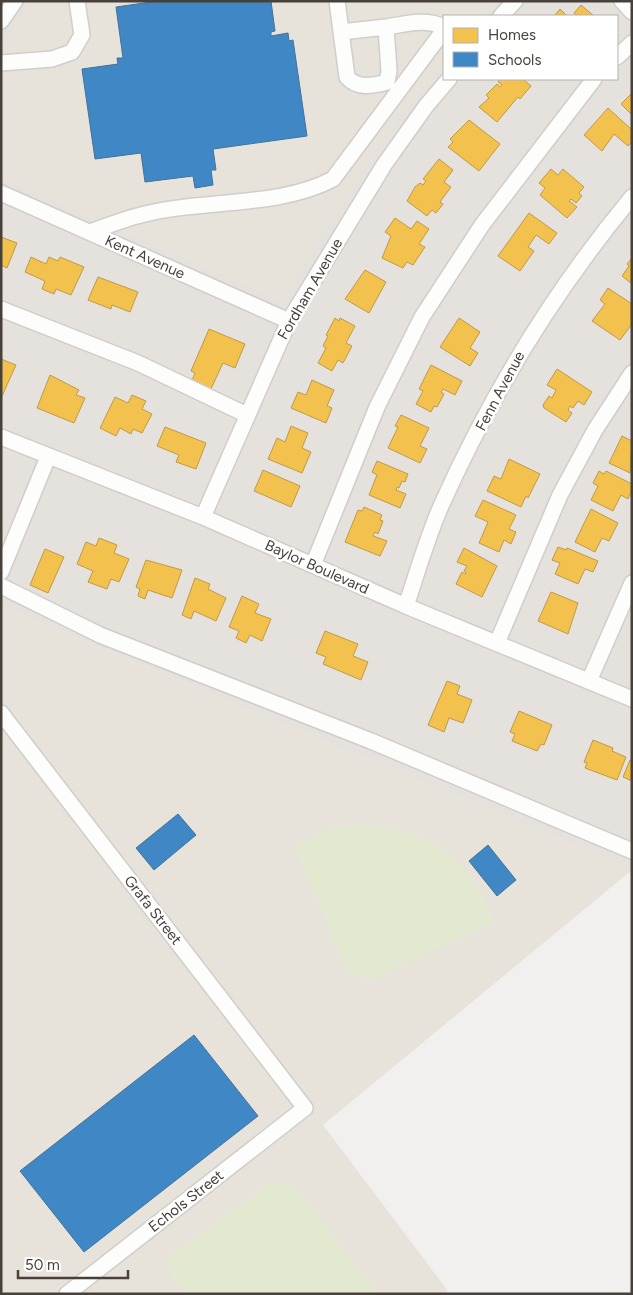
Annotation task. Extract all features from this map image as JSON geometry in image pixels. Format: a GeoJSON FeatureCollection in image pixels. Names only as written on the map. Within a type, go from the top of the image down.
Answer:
{"type":"FeatureCollection","features":[{"type":"Feature","properties":{"kind":"street"},"geometry":{"type":"LineString","coordinates":[[1,21],[14,1]]}},
{"type":"Feature","properties":{"kind":"street"},"geometry":{"type":"LineString","coordinates":[[1,63],[52,59],[72,52],[82,35],[77,1]]}},
{"type":"Feature","properties":{"kind":"street"},"geometry":{"type":"LineString","coordinates":[[337,1],[347,77],[352,83],[363,86],[386,82],[389,71],[386,27]]}},
{"type":"Feature","properties":{"kind":"street"},"geometry":{"type":"LineString","coordinates":[[502,15],[515,1]]}},
{"type":"Feature","properties":{"kind":"street"},"geometry":{"type":"LineString","coordinates":[[622,1],[632,12]]}},
{"type":"Feature","properties":{"kind":"street"},"geometry":{"type":"LineString","coordinates":[[342,32],[418,22],[434,22],[443,28]]}},
{"type":"Feature","properties":{"kind":"street"},"geometry":{"type":"LineString","coordinates":[[90,232],[142,214],[287,195],[316,189],[333,179],[443,30]]}},
{"type":"Feature","properties":{"kind":"street"},"geometry":{"type":"LineString","coordinates":[[618,56],[632,43]]}},
{"type":"Feature","properties":{"kind":"street","name":"Fordham Avenue"},"geometry":{"type":"LineString","coordinates":[[203,517],[289,321],[384,165],[426,106],[448,80]]}},
{"type":"Feature","properties":{"kind":"street"},"geometry":{"type":"LineString","coordinates":[[313,565],[377,407],[422,317],[482,225],[593,80]]}},
{"type":"Feature","properties":{"kind":"street","name":"Kent Avenue"},"geometry":{"type":"LineString","coordinates":[[1,192],[289,321]]}},
{"type":"Feature","properties":{"kind":"street","name":"Fenn Avenue"},"geometry":{"type":"LineString","coordinates":[[406,606],[440,507],[481,424],[527,340],[592,245],[632,197]]}},
{"type":"Feature","properties":{"kind":"street"},"geometry":{"type":"LineString","coordinates":[[1,309],[138,363],[247,416]]}},
{"type":"Feature","properties":{"kind":"street"},"geometry":{"type":"LineString","coordinates":[[497,643],[560,495],[595,430],[632,373]]}},
{"type":"Feature","properties":{"kind":"street","name":"Baylor Boulevard"},"geometry":{"type":"LineString","coordinates":[[1,437],[203,517],[406,606],[632,699]]}},
{"type":"Feature","properties":{"kind":"street"},"geometry":{"type":"LineString","coordinates":[[1,572],[48,457]]}},
{"type":"Feature","properties":{"kind":"street"},"geometry":{"type":"LineString","coordinates":[[589,681],[632,583]]}},
{"type":"Feature","properties":{"kind":"street"},"geometry":{"type":"LineString","coordinates":[[1,586],[100,635],[371,741],[632,851]]}},
{"type":"Feature","properties":{"kind":"street","name":"Grafa Street"},"geometry":{"type":"LineString","coordinates":[[1,714],[305,1108]]}},
{"type":"Feature","properties":{"kind":"street","name":"Echols Street"},"geometry":{"type":"LineString","coordinates":[[68,1294],[305,1108]]}},
{"type":"Feature","properties":{"kind":"shaded area"},"geometry":{"type":"Polygon","coordinates":[[[1,1],[632,1],[632,870],[1,606],[1,1]]]}},
{"type":"Feature","properties":{"kind":"shaded area"},"geometry":{"type":"Polygon","coordinates":[[[30,1],[499,1],[486,15],[443,15],[443,62],[375,149],[280,301],[1,179],[1,45],[30,1]]]}},
{"type":"Feature","properties":{"kind":"shaded area"},"geometry":{"type":"Polygon","coordinates":[[[1,606],[632,870],[323,1125],[448,1291],[444,1294],[1,1294],[1,606]]]}},
{"type":"Feature","properties":{"kind":"green space"},"geometry":{"type":"Polygon","coordinates":[[[361,824],[391,828],[413,834],[444,851],[466,872],[475,884],[483,896],[493,922],[369,981],[346,970],[293,845],[331,828],[361,824]]]}},
{"type":"Feature","properties":{"kind":"green space"},"geometry":{"type":"Polygon","coordinates":[[[273,1181],[294,1186],[378,1294],[186,1294],[178,1286],[170,1273],[170,1256],[273,1181]]]}},
{"type":"Feature","properties":{"kind":"building: Homes"},"geometry":{"type":"Polygon","coordinates":[[[581,5],[593,15],[575,15],[574,13],[581,5]]]}},
{"type":"Feature","properties":{"kind":"building: Homes"},"geometry":{"type":"Polygon","coordinates":[[[560,9],[566,15],[555,15],[560,9]]]}},
{"type":"Feature","properties":{"kind":"building: Homes"},"geometry":{"type":"Polygon","coordinates":[[[499,80],[524,80],[531,86],[520,99],[518,97],[497,122],[479,107],[489,98],[486,95],[497,84],[500,87],[502,85],[498,82],[499,80]]]}},
{"type":"Feature","properties":{"kind":"building: Homes"},"geometry":{"type":"Polygon","coordinates":[[[632,93],[632,115],[621,104],[632,93]]]}},
{"type":"Feature","properties":{"kind":"building: Homes"},"geometry":{"type":"Polygon","coordinates":[[[608,108],[632,130],[632,142],[628,146],[614,134],[602,151],[584,135],[608,108]]]}},
{"type":"Feature","properties":{"kind":"building: Homes"},"geometry":{"type":"Polygon","coordinates":[[[469,120],[500,144],[479,171],[448,147],[453,142],[450,139],[469,120]]]}},
{"type":"Feature","properties":{"kind":"building: Homes"},"geometry":{"type":"Polygon","coordinates":[[[439,159],[453,170],[444,182],[451,187],[440,202],[443,204],[436,213],[432,210],[427,216],[407,201],[415,187],[420,183],[423,185],[426,181],[423,179],[439,159]]]}},
{"type":"Feature","properties":{"kind":"building: Homes"},"geometry":{"type":"Polygon","coordinates":[[[551,169],[558,175],[563,169],[584,187],[579,193],[582,196],[576,203],[571,199],[569,201],[577,207],[567,218],[540,195],[545,188],[539,183],[551,169]]]}},
{"type":"Feature","properties":{"kind":"building: Homes"},"geometry":{"type":"Polygon","coordinates":[[[529,213],[557,233],[549,244],[536,235],[528,247],[534,251],[520,271],[498,256],[529,213]]]}},
{"type":"Feature","properties":{"kind":"building: Homes"},"geometry":{"type":"Polygon","coordinates":[[[395,218],[411,229],[417,221],[429,229],[419,244],[425,247],[413,265],[407,262],[403,268],[382,258],[391,236],[385,232],[395,218]]]}},
{"type":"Feature","properties":{"kind":"building: Homes"},"geometry":{"type":"Polygon","coordinates":[[[1,237],[17,243],[7,268],[1,265],[1,237]]]}},
{"type":"Feature","properties":{"kind":"building: Homes"},"geometry":{"type":"Polygon","coordinates":[[[31,257],[46,264],[49,257],[58,261],[60,257],[84,267],[71,295],[56,289],[54,294],[42,289],[45,281],[25,272],[31,257]]]}},
{"type":"Feature","properties":{"kind":"building: Homes"},"geometry":{"type":"Polygon","coordinates":[[[632,258],[632,284],[622,276],[632,258]]]}},
{"type":"Feature","properties":{"kind":"building: Homes"},"geometry":{"type":"Polygon","coordinates":[[[365,270],[386,282],[369,313],[345,299],[365,270]]]}},
{"type":"Feature","properties":{"kind":"building: Homes"},"geometry":{"type":"Polygon","coordinates":[[[98,277],[138,292],[130,312],[112,305],[111,309],[88,300],[98,277]]]}},
{"type":"Feature","properties":{"kind":"building: Homes"},"geometry":{"type":"Polygon","coordinates":[[[608,288],[632,304],[632,324],[620,340],[592,321],[605,304],[600,300],[608,288]]]}},
{"type":"Feature","properties":{"kind":"building: Homes"},"geometry":{"type":"Polygon","coordinates":[[[335,318],[339,321],[340,318],[355,326],[346,343],[352,346],[343,363],[338,360],[332,371],[318,363],[326,348],[323,346],[328,336],[326,335],[335,318]]]}},
{"type":"Feature","properties":{"kind":"building: Homes"},"geometry":{"type":"Polygon","coordinates":[[[459,318],[480,332],[470,348],[478,353],[470,366],[440,347],[459,318]]]}},
{"type":"Feature","properties":{"kind":"building: Homes"},"geometry":{"type":"Polygon","coordinates":[[[209,329],[245,344],[235,368],[223,363],[210,391],[191,383],[195,373],[191,371],[209,329]]]}},
{"type":"Feature","properties":{"kind":"building: Homes"},"geometry":{"type":"Polygon","coordinates":[[[1,359],[16,365],[2,396],[1,395],[1,359]]]}},
{"type":"Feature","properties":{"kind":"building: Homes"},"geometry":{"type":"Polygon","coordinates":[[[431,365],[462,381],[455,395],[443,389],[441,392],[444,394],[437,407],[434,406],[431,412],[416,404],[423,391],[419,389],[431,365]]]}},
{"type":"Feature","properties":{"kind":"building: Homes"},"geometry":{"type":"Polygon","coordinates":[[[557,369],[592,392],[584,405],[578,401],[573,408],[570,406],[568,410],[572,413],[566,422],[544,408],[543,405],[549,396],[552,398],[556,390],[547,385],[557,369]]]}},
{"type":"Feature","properties":{"kind":"building: Homes"},"geometry":{"type":"Polygon","coordinates":[[[50,375],[79,390],[76,395],[85,398],[74,423],[37,408],[50,375]]]}},
{"type":"Feature","properties":{"kind":"building: Homes"},"geometry":{"type":"Polygon","coordinates":[[[312,380],[334,390],[327,406],[332,408],[326,423],[291,408],[298,392],[306,395],[312,380]]]}},
{"type":"Feature","properties":{"kind":"building: Homes"},"geometry":{"type":"Polygon","coordinates":[[[132,395],[146,401],[142,409],[152,414],[142,433],[133,429],[131,434],[120,428],[116,436],[100,428],[115,397],[128,403],[132,395]]]}},
{"type":"Feature","properties":{"kind":"building: Homes"},"geometry":{"type":"Polygon","coordinates":[[[401,415],[429,428],[420,446],[427,449],[420,463],[388,448],[398,427],[395,426],[401,415]]]}},
{"type":"Feature","properties":{"kind":"building: Homes"},"geometry":{"type":"Polygon","coordinates":[[[291,426],[308,433],[302,448],[311,452],[302,473],[268,459],[277,438],[285,442],[291,426]]]}},
{"type":"Feature","properties":{"kind":"building: Homes"},"geometry":{"type":"Polygon","coordinates":[[[165,427],[206,443],[196,469],[176,462],[179,455],[157,446],[165,427]]]}},
{"type":"Feature","properties":{"kind":"building: Homes"},"geometry":{"type":"Polygon","coordinates":[[[622,436],[632,441],[630,473],[609,463],[622,436]]]}},
{"type":"Feature","properties":{"kind":"building: Homes"},"geometry":{"type":"Polygon","coordinates":[[[509,459],[540,474],[528,498],[526,496],[521,507],[487,491],[494,476],[501,479],[509,459]]]}},
{"type":"Feature","properties":{"kind":"building: Homes"},"geometry":{"type":"Polygon","coordinates":[[[377,461],[408,474],[405,482],[402,481],[396,490],[406,494],[400,508],[369,495],[377,475],[372,472],[377,461]]]}},
{"type":"Feature","properties":{"kind":"building: Homes"},"geometry":{"type":"Polygon","coordinates":[[[263,470],[300,486],[291,507],[254,491],[263,470]]]}},
{"type":"Feature","properties":{"kind":"building: Homes"},"geometry":{"type":"Polygon","coordinates":[[[599,471],[604,474],[606,471],[632,484],[632,490],[628,499],[621,495],[613,511],[591,500],[598,486],[593,483],[599,471]]]}},
{"type":"Feature","properties":{"kind":"building: Homes"},"geometry":{"type":"Polygon","coordinates":[[[483,500],[516,515],[509,529],[516,532],[511,544],[504,540],[499,552],[479,543],[488,522],[475,516],[483,500]]]}},
{"type":"Feature","properties":{"kind":"building: Homes"},"geometry":{"type":"Polygon","coordinates":[[[364,507],[382,515],[380,520],[383,521],[378,534],[375,532],[373,536],[387,541],[380,556],[345,542],[358,510],[362,511],[364,507]]]}},
{"type":"Feature","properties":{"kind":"building: Homes"},"geometry":{"type":"Polygon","coordinates":[[[591,509],[618,523],[609,541],[602,538],[595,552],[575,542],[591,509]]]}},
{"type":"Feature","properties":{"kind":"building: Homes"},"geometry":{"type":"Polygon","coordinates":[[[99,538],[117,545],[114,553],[129,559],[119,582],[111,579],[107,589],[88,582],[93,571],[77,564],[86,542],[96,546],[99,538]]]}},
{"type":"Feature","properties":{"kind":"building: Homes"},"geometry":{"type":"Polygon","coordinates":[[[558,547],[566,550],[567,548],[598,561],[593,572],[585,569],[578,584],[555,574],[560,563],[552,560],[558,547]]]}},
{"type":"Feature","properties":{"kind":"building: Homes"},"geometry":{"type":"Polygon","coordinates":[[[464,548],[497,566],[482,597],[456,584],[462,572],[465,574],[466,572],[464,571],[467,566],[457,562],[464,548]]]}},
{"type":"Feature","properties":{"kind":"building: Homes"},"geometry":{"type":"Polygon","coordinates":[[[45,549],[64,557],[48,593],[30,585],[45,549]]]}},
{"type":"Feature","properties":{"kind":"building: Homes"},"geometry":{"type":"Polygon","coordinates":[[[146,560],[182,570],[172,598],[148,590],[145,599],[138,596],[140,589],[136,587],[146,560]]]}},
{"type":"Feature","properties":{"kind":"building: Homes"},"geometry":{"type":"Polygon","coordinates":[[[195,578],[210,584],[208,589],[226,598],[216,621],[194,611],[191,619],[182,615],[195,578]]]}},
{"type":"Feature","properties":{"kind":"building: Homes"},"geometry":{"type":"Polygon","coordinates":[[[551,592],[578,603],[568,634],[538,621],[551,592]]]}},
{"type":"Feature","properties":{"kind":"building: Homes"},"geometry":{"type":"Polygon","coordinates":[[[242,596],[259,604],[255,613],[271,619],[262,641],[250,635],[246,643],[236,638],[239,631],[229,627],[242,596]]]}},
{"type":"Feature","properties":{"kind":"building: Homes"},"geometry":{"type":"Polygon","coordinates":[[[325,631],[358,644],[353,656],[368,662],[361,680],[323,664],[326,657],[316,653],[325,631]]]}},
{"type":"Feature","properties":{"kind":"building: Homes"},"geometry":{"type":"Polygon","coordinates":[[[447,681],[460,686],[457,694],[472,700],[463,723],[449,718],[444,732],[428,725],[447,681]]]}},
{"type":"Feature","properties":{"kind":"building: Homes"},"geometry":{"type":"Polygon","coordinates":[[[519,711],[552,725],[544,745],[541,744],[537,751],[512,741],[515,734],[510,732],[519,711]]]}},
{"type":"Feature","properties":{"kind":"building: Homes"},"geometry":{"type":"Polygon","coordinates":[[[593,740],[613,748],[612,751],[626,757],[617,780],[585,768],[587,763],[584,762],[593,740]]]}},
{"type":"Feature","properties":{"kind":"building: Homes"},"geometry":{"type":"Polygon","coordinates":[[[630,760],[632,760],[632,781],[623,777],[630,760]]]}},
{"type":"Feature","properties":{"kind":"building: Schools"},"geometry":{"type":"Polygon","coordinates":[[[158,1],[271,1],[275,31],[271,32],[271,36],[288,33],[289,41],[293,40],[307,136],[213,149],[216,170],[211,170],[213,185],[195,188],[193,176],[145,182],[141,153],[95,159],[82,69],[118,64],[117,58],[123,58],[116,7],[158,1]]]}},
{"type":"Feature","properties":{"kind":"building: Schools"},"geometry":{"type":"Polygon","coordinates":[[[178,814],[196,835],[154,870],[136,848],[178,814]]]}},
{"type":"Feature","properties":{"kind":"building: Schools"},"geometry":{"type":"Polygon","coordinates":[[[488,845],[516,880],[497,896],[469,861],[488,845]]]}},
{"type":"Feature","properties":{"kind":"building: Schools"},"geometry":{"type":"Polygon","coordinates":[[[194,1035],[258,1116],[84,1252],[20,1171],[194,1035]]]}}]}
